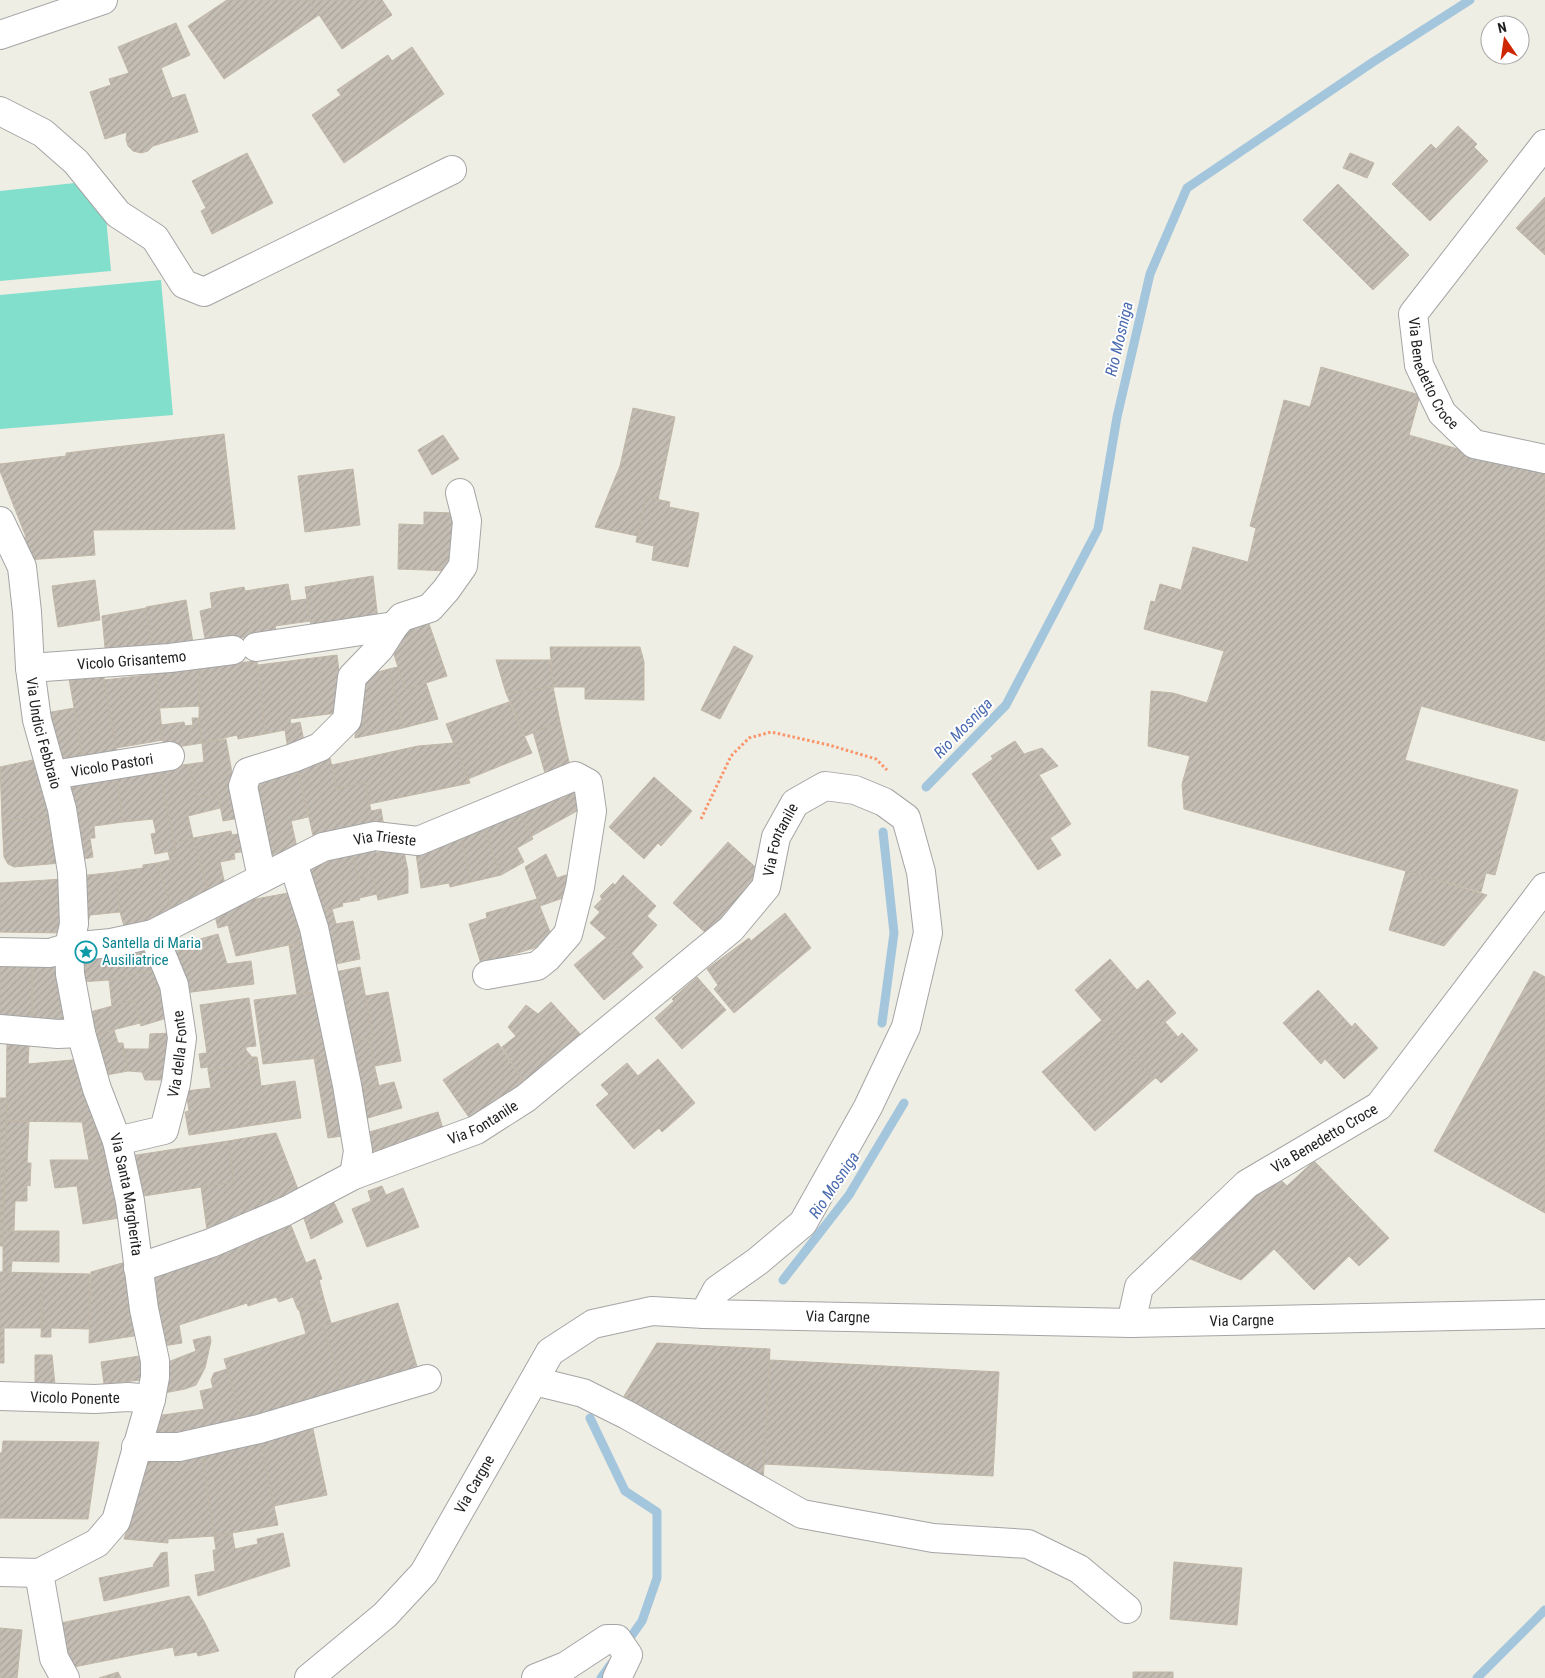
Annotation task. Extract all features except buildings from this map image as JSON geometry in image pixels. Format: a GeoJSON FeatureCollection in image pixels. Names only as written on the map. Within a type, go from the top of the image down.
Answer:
{"type":"FeatureCollection","features":[{"type":"Feature","properties":{"kind":"street"},"geometry":{"type":"LineString","coordinates":[[0,35],[103,0]]}},
{"type":"Feature","properties":{"kind":"street"},"geometry":{"type":"LineString","coordinates":[[0,111],[43,133],[76,162],[118,214],[156,238],[184,284],[204,292],[452,170]]}},
{"type":"Feature","properties":{"kind":"street","name":"Via Benedetto Croce"},"geometry":{"type":"LineString","coordinates":[[1545,144],[1413,314],[1418,365],[1442,413],[1474,444],[1545,459]]}},
{"type":"Feature","properties":{"kind":"street"},"geometry":{"type":"LineString","coordinates":[[262,878],[243,786],[248,772],[293,758],[320,747],[347,720],[352,677],[380,648],[402,617],[430,608],[446,590],[463,566],[467,521],[460,493]]}},
{"type":"Feature","properties":{"kind":"street","name":"Via Undici Febbraio"},"geometry":{"type":"LineString","coordinates":[[0,521],[11,571],[27,612],[30,668],[37,720],[62,809],[72,872],[74,924],[69,947]]}},
{"type":"Feature","properties":{"kind":"street","name":"Vicolo Grisantemo"},"geometry":{"type":"LineString","coordinates":[[30,668],[170,658],[394,626]]}},
{"type":"Feature","properties":{"kind":"street","name":"Vicolo Pastori"},"geometry":{"type":"LineString","coordinates":[[53,775],[170,756]]}},
{"type":"Feature","properties":{"kind":"street","name":"Via Trieste"},"geometry":{"type":"LineString","coordinates":[[0,952],[50,953],[69,947],[111,943],[153,934],[323,847],[376,836],[418,841],[575,776],[588,783],[592,811],[580,887],[568,934],[547,958],[537,966],[487,975]]}},
{"type":"Feature","properties":{"kind":"street","name":"Via Fontanile"},"geometry":{"type":"LineString","coordinates":[[138,1268],[211,1243],[277,1215],[354,1175],[476,1130],[526,1098],[731,930],[766,887],[776,837],[795,803],[825,786],[855,790],[884,802],[906,818],[921,872],[928,933],[906,1027],[868,1107],[803,1223],[758,1261],[717,1290],[704,1314]]}},
{"type":"Feature","properties":{"kind":"street"},"geometry":{"type":"LineString","coordinates":[[293,863],[314,928],[347,1085],[358,1151],[354,1175]]}},
{"type":"Feature","properties":{"kind":"street","name":"Via Benedetto Croce"},"geometry":{"type":"LineString","coordinates":[[1131,1323],[1139,1287],[1247,1184],[1379,1106],[1545,887]]}},
{"type":"Feature","properties":{"kind":"street","name":"Via della Fonte"},"geometry":{"type":"LineString","coordinates":[[117,1141],[164,1130],[176,1083],[182,1038],[174,985],[153,934]]}},
{"type":"Feature","properties":{"kind":"street","name":"Via Santa Margherita"},"geometry":{"type":"LineString","coordinates":[[39,1573],[97,1543],[116,1520],[151,1400],[155,1377],[155,1361],[144,1309],[130,1201],[117,1141],[97,1088],[81,1033],[70,974],[69,947]]}},
{"type":"Feature","properties":{"kind":"street"},"geometry":{"type":"LineString","coordinates":[[0,1029],[58,1034],[81,1033]]}},
{"type":"Feature","properties":{"kind":"street","name":"Via Cargne"},"geometry":{"type":"LineString","coordinates":[[309,1678],[385,1615],[424,1573],[550,1352],[593,1324],[652,1311],[704,1314],[1131,1323],[1545,1314]]}},
{"type":"Feature","properties":{"kind":"street"},"geometry":{"type":"LineString","coordinates":[[136,1447],[179,1447],[259,1429],[427,1379]]}},
{"type":"Feature","properties":{"kind":"street"},"geometry":{"type":"LineString","coordinates":[[534,1381],[582,1393],[627,1415],[802,1514],[934,1538],[1028,1544],[1079,1568],[1127,1609]]}},
{"type":"Feature","properties":{"kind":"street","name":"Vicolo Ponente"},"geometry":{"type":"LineString","coordinates":[[0,1396],[94,1399],[128,1397],[151,1400]]}},
{"type":"Feature","properties":{"kind":"street"},"geometry":{"type":"LineString","coordinates":[[0,1572],[39,1573],[54,1658],[65,1678]]}},
{"type":"Feature","properties":{"kind":"street"},"geometry":{"type":"LineString","coordinates":[[536,1678],[566,1666],[607,1639],[621,1657]]}},
{"type":"Feature","properties":{"kind":"shaded area"},"geometry":{"type":"Polygon","coordinates":[[[84,182],[105,207],[111,271],[0,281],[0,191],[84,182]]]}},
{"type":"Feature","properties":{"kind":"shaded area"},"geometry":{"type":"Polygon","coordinates":[[[161,280],[173,415],[0,429],[0,295],[161,280]]]}},
{"type":"Feature","properties":{"kind":"waterway","name":"Rio Mosniga"},"geometry":{"type":"LineString","coordinates":[[926,787],[1006,705],[1098,529],[1117,417],[1150,274],[1187,188],[1373,62],[1470,0]]}},
{"type":"Feature","properties":{"kind":"waterway","name":"Rio Mosniga"},"geometry":{"type":"LineString","coordinates":[[882,1023],[894,933],[883,832]]}},
{"type":"Feature","properties":{"kind":"waterway","name":"Rio Mosniga"},"geometry":{"type":"LineString","coordinates":[[783,1280],[849,1195],[904,1103]]}},
{"type":"Feature","properties":{"kind":"waterway","name":"Rio Mosniga"},"geometry":{"type":"LineString","coordinates":[[590,1418],[625,1491],[657,1512],[657,1578],[642,1621],[625,1645]]}},
{"type":"Feature","properties":{"kind":"waterway"},"geometry":{"type":"LineString","coordinates":[[1477,1678],[1545,1610]]}},
{"type":"Feature","properties":{"kind":"waterway","name":"Rio Mosniga"},"geometry":{"type":"LineString","coordinates":[[601,1678],[611,1664]]}},
{"type":"Feature","properties":{"kind":"place","name":"Santella di Maria Ausiliatrice"},"geometry":{"type":"Point","coordinates":[86,952]}}]}
